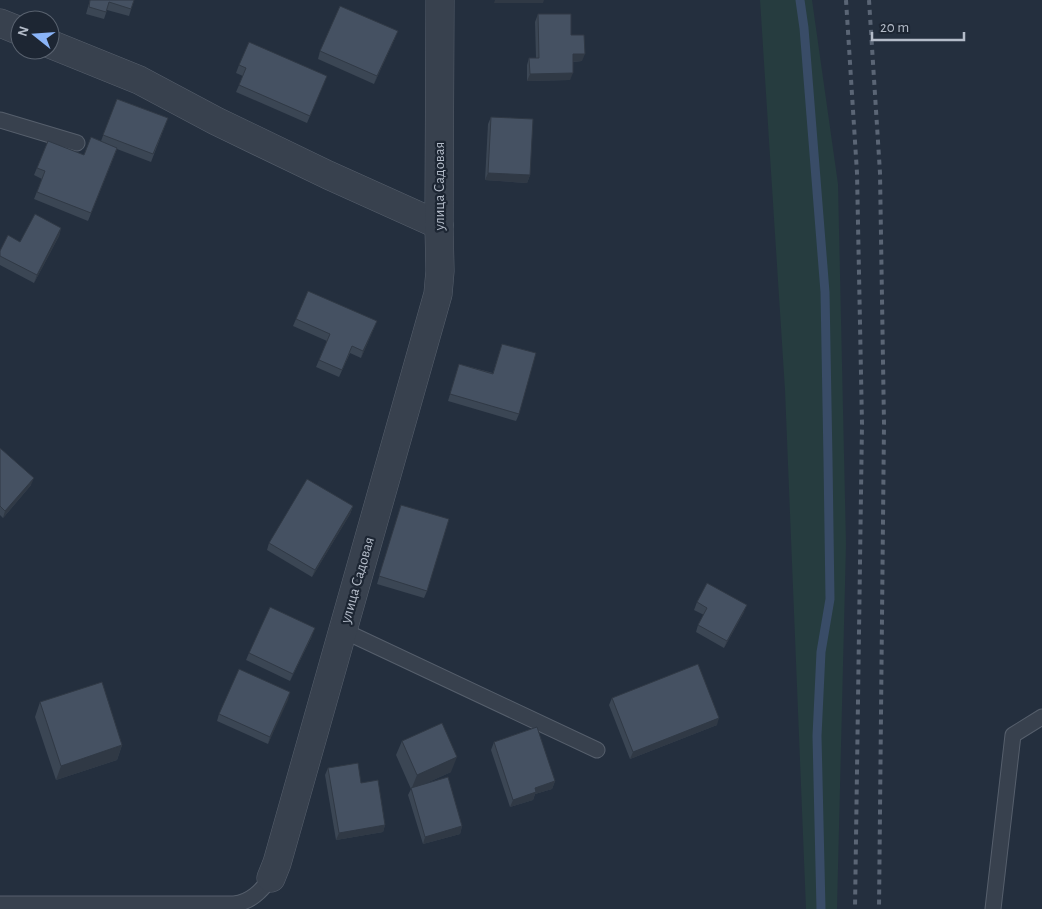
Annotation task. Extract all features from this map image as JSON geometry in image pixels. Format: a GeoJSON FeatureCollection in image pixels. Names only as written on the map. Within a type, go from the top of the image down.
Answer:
{"type":"FeatureCollection","features":[{"type":"Feature","properties":{"kind":"street","name":"улица Садовая"},"geometry":{"type":"LineString","coordinates":[[270,878],[277,863],[438,294],[440,271],[440,0]]}},
{"type":"Feature","properties":{"kind":"street"},"geometry":{"type":"LineString","coordinates":[[60,48],[139,80],[216,121],[328,175],[439,224]]}},
{"type":"Feature","properties":{"kind":"lane"},"geometry":{"type":"LineString","coordinates":[[0,120],[77,143]]}},
{"type":"Feature","properties":{"kind":"lane"},"geometry":{"type":"LineString","coordinates":[[342,630],[597,750]]}},
{"type":"Feature","properties":{"kind":"lane"},"geometry":{"type":"LineString","coordinates":[[994,909],[1013,735],[1042,717]]}},
{"type":"Feature","properties":{"kind":"lane","name":"улица Садовая"},"geometry":{"type":"LineString","coordinates":[[0,904],[234,904],[253,897],[262,890],[270,878]]}},
{"type":"Feature","properties":{"kind":"green space"},"geometry":{"type":"Polygon","coordinates":[[[760,0],[812,0],[838,184],[846,544],[837,909],[806,909],[785,390],[760,0]]]}},
{"type":"Feature","properties":{"kind":"building"},"geometry":{"type":"Polygon","coordinates":[[[90,0],[134,0],[131,9],[109,2],[106,12],[89,7],[90,0]]]}},
{"type":"Feature","properties":{"kind":"building"},"geometry":{"type":"Polygon","coordinates":[[[340,6],[398,31],[377,76],[320,51],[340,6]]]}},
{"type":"Feature","properties":{"kind":"building"},"geometry":{"type":"Polygon","coordinates":[[[538,14],[571,14],[571,35],[584,35],[585,54],[573,54],[573,73],[530,74],[529,58],[539,58],[538,14]]]}},
{"type":"Feature","properties":{"kind":"building"},"geometry":{"type":"Polygon","coordinates":[[[249,42],[327,76],[310,116],[239,85],[246,68],[239,65],[249,42]]]}},
{"type":"Feature","properties":{"kind":"building"},"geometry":{"type":"Polygon","coordinates":[[[117,99],[168,118],[153,154],[103,135],[117,99]]]}},
{"type":"Feature","properties":{"kind":"building"},"geometry":{"type":"Polygon","coordinates":[[[491,117],[533,119],[530,175],[488,173],[491,117]]]}},
{"type":"Feature","properties":{"kind":"building"},"geometry":{"type":"Polygon","coordinates":[[[91,137],[117,148],[91,213],[37,192],[45,171],[37,168],[48,141],[84,155],[91,137]]]}},
{"type":"Feature","properties":{"kind":"building"},"geometry":{"type":"Polygon","coordinates":[[[35,214],[61,228],[37,275],[0,256],[0,251],[8,235],[20,242],[35,214]]]}},
{"type":"Feature","properties":{"kind":"building"},"geometry":{"type":"Polygon","coordinates":[[[308,291],[377,321],[363,351],[352,346],[342,370],[319,360],[330,334],[296,319],[308,291]]]}},
{"type":"Feature","properties":{"kind":"building"},"geometry":{"type":"Polygon","coordinates":[[[502,344],[536,353],[519,414],[450,394],[459,364],[493,374],[502,344]]]}},
{"type":"Feature","properties":{"kind":"building"},"geometry":{"type":"Polygon","coordinates":[[[0,448],[34,478],[5,511],[0,506],[0,448]]]}},
{"type":"Feature","properties":{"kind":"building"},"geometry":{"type":"Polygon","coordinates":[[[307,479],[353,506],[315,570],[269,543],[307,479]]]}},
{"type":"Feature","properties":{"kind":"building"},"geometry":{"type":"Polygon","coordinates":[[[401,505],[449,519],[427,591],[379,576],[401,505]]]}},
{"type":"Feature","properties":{"kind":"building"},"geometry":{"type":"Polygon","coordinates":[[[707,583],[747,605],[727,641],[698,625],[707,608],[697,602],[707,583]]]}},
{"type":"Feature","properties":{"kind":"building"},"geometry":{"type":"Polygon","coordinates":[[[270,607],[315,628],[293,674],[249,653],[270,607]]]}},
{"type":"Feature","properties":{"kind":"building"},"geometry":{"type":"Polygon","coordinates":[[[698,664],[719,718],[633,752],[612,698],[698,664]]]}},
{"type":"Feature","properties":{"kind":"building"},"geometry":{"type":"Polygon","coordinates":[[[239,669],[290,692],[270,737],[219,714],[239,669]]]}},
{"type":"Feature","properties":{"kind":"building"},"geometry":{"type":"Polygon","coordinates":[[[102,682],[122,745],[61,766],[40,702],[102,682]]]}},
{"type":"Feature","properties":{"kind":"building"},"geometry":{"type":"Polygon","coordinates":[[[442,723],[457,757],[417,775],[402,741],[442,723]]]}},
{"type":"Feature","properties":{"kind":"building"},"geometry":{"type":"Polygon","coordinates":[[[537,727],[555,781],[535,788],[536,792],[513,800],[494,742],[537,727]]]}},
{"type":"Feature","properties":{"kind":"building"},"geometry":{"type":"Polygon","coordinates":[[[358,763],[361,783],[378,780],[385,825],[339,833],[328,768],[358,763]]]}},
{"type":"Feature","properties":{"kind":"building"},"geometry":{"type":"Polygon","coordinates":[[[448,777],[462,826],[425,837],[411,788],[448,777]]]}},
{"type":"Feature","properties":{"kind":"waterway"},"geometry":{"type":"LineString","coordinates":[[800,0],[804,28],[825,292],[830,599],[821,652],[817,736],[821,909]]}},
{"type":"Feature","properties":{"kind":"railway"},"geometry":{"type":"LineString","coordinates":[[846,0],[857,173],[862,424],[855,909]]}},
{"type":"Feature","properties":{"kind":"railway"},"geometry":{"type":"LineString","coordinates":[[869,0],[880,173],[884,424],[879,909]]}}]}
